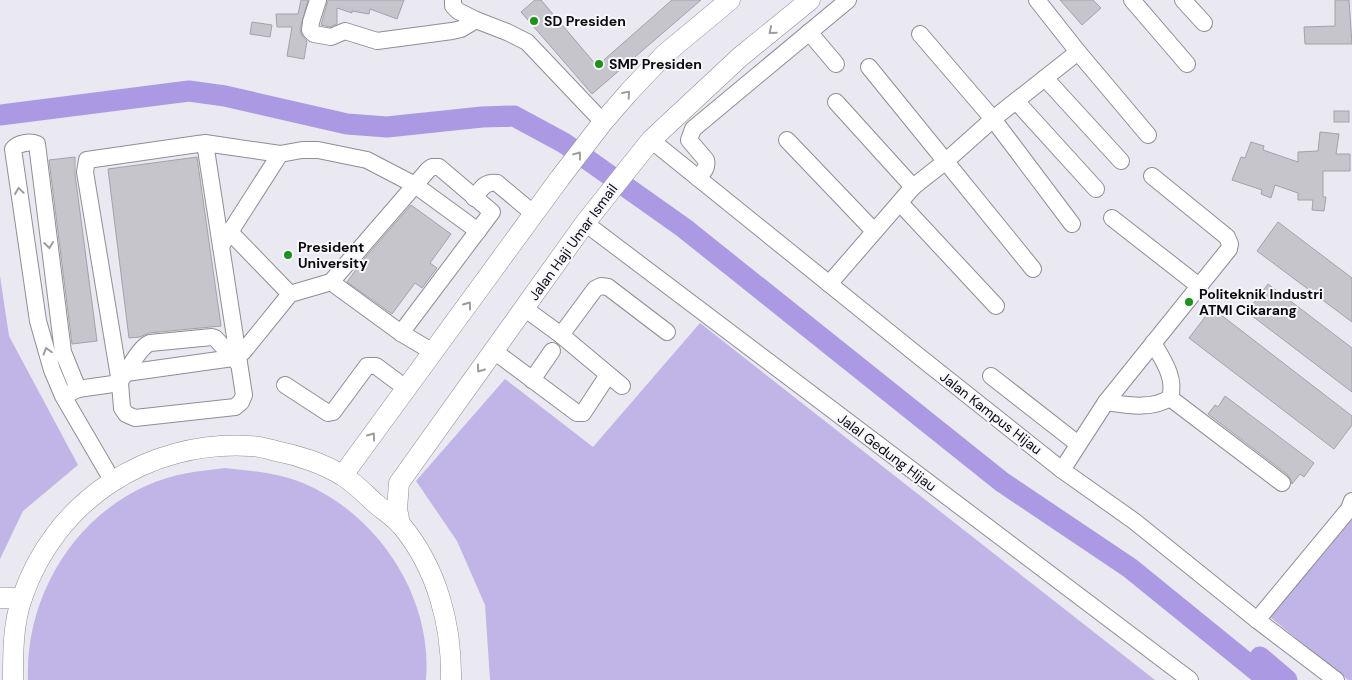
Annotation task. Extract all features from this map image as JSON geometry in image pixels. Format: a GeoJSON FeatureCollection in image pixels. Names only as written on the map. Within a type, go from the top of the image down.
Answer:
{"type":"FeatureCollection","features":[{"type":"Feature","properties":{"kind":"main road"},"geometry":{"type":"LineString","coordinates":[[343,476],[599,127],[665,54],[730,0]]}},
{"type":"Feature","properties":{"kind":"main road","name":"Jalan Haji Umar Ismail"},"geometry":{"type":"LineString","coordinates":[[400,524],[397,509],[399,483],[588,220],[632,163],[651,140],[733,63],[810,0]]}},
{"type":"Feature","properties":{"kind":"main road"},"geometry":{"type":"LineString","coordinates":[[13,680],[6,641],[22,598],[43,552],[74,512],[112,480],[156,458],[203,446],[252,446],[299,456],[343,476],[400,524],[421,554],[436,586],[447,620],[451,656],[450,680]]}},
{"type":"Feature","properties":{"kind":"main road"},"geometry":{"type":"LineString","coordinates":[[0,598],[22,598]]}},
{"type":"Feature","properties":{"kind":"street"},"geometry":{"type":"LineString","coordinates":[[318,0],[310,30],[314,34],[330,37],[344,32],[377,41],[418,37],[461,29],[476,20]]}},
{"type":"Feature","properties":{"kind":"street"},"geometry":{"type":"LineString","coordinates":[[453,0],[455,8],[476,20],[527,42],[599,127]]}},
{"type":"Feature","properties":{"kind":"street"},"geometry":{"type":"LineString","coordinates":[[702,173],[706,160],[689,140],[693,129],[848,0]]}},
{"type":"Feature","properties":{"kind":"street"},"geometry":{"type":"LineString","coordinates":[[1037,0],[1148,135]]}},
{"type":"Feature","properties":{"kind":"street"},"geometry":{"type":"LineString","coordinates":[[1132,0],[1187,64]]}},
{"type":"Feature","properties":{"kind":"street"},"geometry":{"type":"LineString","coordinates":[[1183,0],[1204,23]]}},
{"type":"Feature","properties":{"kind":"street"},"geometry":{"type":"LineString","coordinates":[[809,32],[836,64]]}},
{"type":"Feature","properties":{"kind":"street"},"geometry":{"type":"LineString","coordinates":[[920,34],[993,119],[1072,224]]}},
{"type":"Feature","properties":{"kind":"street"},"geometry":{"type":"LineString","coordinates":[[830,284],[913,187],[946,161],[993,119],[1078,52]]}},
{"type":"Feature","properties":{"kind":"street"},"geometry":{"type":"LineString","coordinates":[[868,66],[1033,269]]}},
{"type":"Feature","properties":{"kind":"street"},"geometry":{"type":"LineString","coordinates":[[1045,78],[1121,161]]}},
{"type":"Feature","properties":{"kind":"street"},"geometry":{"type":"LineString","coordinates":[[1016,101],[1096,189]]}},
{"type":"Feature","properties":{"kind":"street"},"geometry":{"type":"LineString","coordinates":[[836,102],[913,187]]}},
{"type":"Feature","properties":{"kind":"street","name":"Jalan Kampus Hijau"},"geometry":{"type":"LineString","coordinates":[[651,140],[702,173],[830,284],[921,358],[1062,470],[1134,521],[1257,620],[1336,680]]}},
{"type":"Feature","properties":{"kind":"street"},"geometry":{"type":"LineString","coordinates":[[787,140],[874,231]]}},
{"type":"Feature","properties":{"kind":"street"},"geometry":{"type":"LineString","coordinates":[[205,143],[225,239],[237,359],[244,395],[241,402],[234,407],[134,418],[126,414],[122,408],[122,379],[85,172],[88,160],[205,143],[280,154],[302,150],[318,150],[367,160],[415,185],[478,231]]}},
{"type":"Feature","properties":{"kind":"street"},"geometry":{"type":"LineString","coordinates":[[78,389],[63,352],[37,144],[18,145],[13,149],[38,321],[52,370],[63,396],[112,480]]}},
{"type":"Feature","properties":{"kind":"street"},"geometry":{"type":"LineString","coordinates":[[225,239],[280,154]]}},
{"type":"Feature","properties":{"kind":"street"},"geometry":{"type":"LineString","coordinates":[[63,396],[78,389],[122,379],[237,359],[290,294],[331,282],[432,167],[439,168],[492,212],[401,333]]}},
{"type":"Feature","properties":{"kind":"street"},"geometry":{"type":"LineString","coordinates":[[1062,470],[1106,402],[1229,249],[1229,240],[1152,176]]}},
{"type":"Feature","properties":{"kind":"street"},"geometry":{"type":"LineString","coordinates":[[474,198],[485,184],[490,182],[497,183],[534,214]]}},
{"type":"Feature","properties":{"kind":"street"},"geometry":{"type":"LineString","coordinates":[[900,203],[996,306]]}},
{"type":"Feature","properties":{"kind":"street"},"geometry":{"type":"LineString","coordinates":[[1112,218],[1199,286]]}},
{"type":"Feature","properties":{"kind":"street","name":"Jalal Gedung Hijau"},"geometry":{"type":"LineString","coordinates":[[588,220],[1190,680]]}},
{"type":"Feature","properties":{"kind":"street"},"geometry":{"type":"LineString","coordinates":[[225,239],[290,294]]}},
{"type":"Feature","properties":{"kind":"street"},"geometry":{"type":"LineString","coordinates":[[331,282],[401,333],[433,352]]}},
{"type":"Feature","properties":{"kind":"street"},"geometry":{"type":"LineString","coordinates":[[561,335],[595,289],[601,286],[608,287],[667,332]]}},
{"type":"Feature","properties":{"kind":"street"},"geometry":{"type":"LineString","coordinates":[[524,308],[561,335],[622,386]]}},
{"type":"Feature","properties":{"kind":"street"},"geometry":{"type":"LineString","coordinates":[[122,379],[141,349],[150,343],[212,336],[237,359]]}},
{"type":"Feature","properties":{"kind":"street"},"geometry":{"type":"LineString","coordinates":[[1106,402],[1134,406],[1151,405],[1165,402],[1170,398],[1173,390],[1168,367],[1153,343]]}},
{"type":"Feature","properties":{"kind":"street"},"geometry":{"type":"LineString","coordinates":[[494,350],[577,413],[583,412],[608,375]]}},
{"type":"Feature","properties":{"kind":"street"},"geometry":{"type":"LineString","coordinates":[[532,380],[552,351]]}},
{"type":"Feature","properties":{"kind":"street"},"geometry":{"type":"LineString","coordinates":[[285,385],[328,413],[333,412],[367,366],[376,366],[407,388]]}},
{"type":"Feature","properties":{"kind":"street"},"geometry":{"type":"LineString","coordinates":[[991,376],[1078,444]]}},
{"type":"Feature","properties":{"kind":"street"},"geometry":{"type":"LineString","coordinates":[[1170,398],[1282,483]]}},
{"type":"Feature","properties":{"kind":"street"},"geometry":{"type":"LineString","coordinates":[[1257,620],[1349,509],[1352,501]]}},
{"type":"Feature","properties":{"kind":"shaded area"},"geometry":{"type":"Polygon","coordinates":[[[0,276],[9,336],[78,465],[23,511],[0,559],[0,276]]]}},
{"type":"Feature","properties":{"kind":"shaded area"},"geometry":{"type":"Polygon","coordinates":[[[700,323],[1155,680],[490,680],[485,605],[457,541],[416,481],[505,379],[593,447],[700,323]]]}},
{"type":"Feature","properties":{"kind":"shaded area"},"geometry":{"type":"Polygon","coordinates":[[[225,468],[255,471],[303,483],[330,497],[355,516],[377,538],[396,563],[410,590],[420,619],[426,649],[426,680],[28,680],[29,650],[35,620],[45,591],[58,564],[76,540],[97,518],[121,500],[148,485],[176,476],[225,468]]]}},
{"type":"Feature","properties":{"kind":"shaded area"},"geometry":{"type":"Polygon","coordinates":[[[1352,514],[1352,680],[1348,680],[1270,617],[1352,514]]]}},
{"type":"Feature","properties":{"kind":"building"},"geometry":{"type":"Polygon","coordinates":[[[301,0],[308,0],[300,29],[301,34],[307,41],[304,59],[287,56],[292,27],[277,27],[276,14],[298,14],[301,0]]]}},
{"type":"Feature","properties":{"kind":"building"},"geometry":{"type":"Polygon","coordinates":[[[328,0],[404,0],[397,19],[370,9],[369,14],[352,11],[352,13],[337,8],[337,24],[330,27],[321,25],[328,0]]]}},
{"type":"Feature","properties":{"kind":"building"},"geometry":{"type":"Polygon","coordinates":[[[535,0],[541,0],[597,66],[672,0],[701,0],[592,94],[521,12],[535,0]]]}},
{"type":"Feature","properties":{"kind":"building"},"geometry":{"type":"Polygon","coordinates":[[[1060,0],[1093,0],[1101,8],[1082,25],[1060,0]]]}},
{"type":"Feature","properties":{"kind":"building"},"geometry":{"type":"Polygon","coordinates":[[[1335,0],[1349,0],[1352,44],[1305,44],[1304,27],[1335,26],[1335,0]]]}},
{"type":"Feature","properties":{"kind":"building"},"geometry":{"type":"Polygon","coordinates":[[[252,22],[272,25],[270,37],[250,34],[252,22]]]}},
{"type":"Feature","properties":{"kind":"building"},"geometry":{"type":"Polygon","coordinates":[[[1334,111],[1349,111],[1349,122],[1334,122],[1334,111]]]}},
{"type":"Feature","properties":{"kind":"building"},"geometry":{"type":"Polygon","coordinates":[[[1320,132],[1339,134],[1336,154],[1350,154],[1350,171],[1323,171],[1323,197],[1326,197],[1324,211],[1312,210],[1313,200],[1298,200],[1298,193],[1275,185],[1271,198],[1261,194],[1262,190],[1232,180],[1241,157],[1245,158],[1251,142],[1264,146],[1263,150],[1298,162],[1298,152],[1318,151],[1320,132]]]}},
{"type":"Feature","properties":{"kind":"building"},"geometry":{"type":"Polygon","coordinates":[[[75,157],[75,174],[97,341],[72,344],[49,160],[75,157]]]}},
{"type":"Feature","properties":{"kind":"building"},"geometry":{"type":"Polygon","coordinates":[[[197,157],[221,326],[149,333],[140,337],[129,338],[108,169],[197,157]]]}},
{"type":"Feature","properties":{"kind":"building"},"geometry":{"type":"Polygon","coordinates":[[[411,205],[451,234],[430,263],[437,268],[422,288],[415,283],[392,314],[347,282],[363,260],[411,205]]]}},
{"type":"Feature","properties":{"kind":"building"},"geometry":{"type":"Polygon","coordinates":[[[1278,222],[1352,278],[1352,322],[1257,251],[1278,222]]]}},
{"type":"Feature","properties":{"kind":"building"},"geometry":{"type":"Polygon","coordinates":[[[1268,284],[1352,348],[1352,392],[1247,312],[1268,284]]]}},
{"type":"Feature","properties":{"kind":"building"},"geometry":{"type":"Polygon","coordinates":[[[1212,308],[1352,416],[1352,425],[1334,449],[1189,338],[1212,308]]]}},
{"type":"Feature","properties":{"kind":"building"},"geometry":{"type":"Polygon","coordinates":[[[1225,396],[1314,463],[1304,477],[1300,474],[1292,484],[1288,475],[1208,414],[1215,405],[1218,407],[1225,396]]]}},
{"type":"Feature","properties":{"kind":"waterway"},"geometry":{"type":"LineString","coordinates":[[0,115],[189,91],[225,96],[347,124],[387,127],[482,117],[514,116],[564,143],[684,228],[1002,482],[1130,568],[1268,680]]}},
{"type":"Feature","properties":{"kind":"waterway"},"geometry":{"type":"LineString","coordinates":[[1260,657],[1287,680]]}},
{"type":"Feature","properties":{"kind":"place","name":"SD Presiden"},"geometry":{"type":"Point","coordinates":[534,21]}},
{"type":"Feature","properties":{"kind":"place","name":"SMP Presiden"},"geometry":{"type":"Point","coordinates":[599,64]}},
{"type":"Feature","properties":{"kind":"place","name":"President University"},"geometry":{"type":"Point","coordinates":[288,255]}},
{"type":"Feature","properties":{"kind":"place","name":"Politeknik Industri ATMI Cikarang"},"geometry":{"type":"Point","coordinates":[1189,302]}}]}
